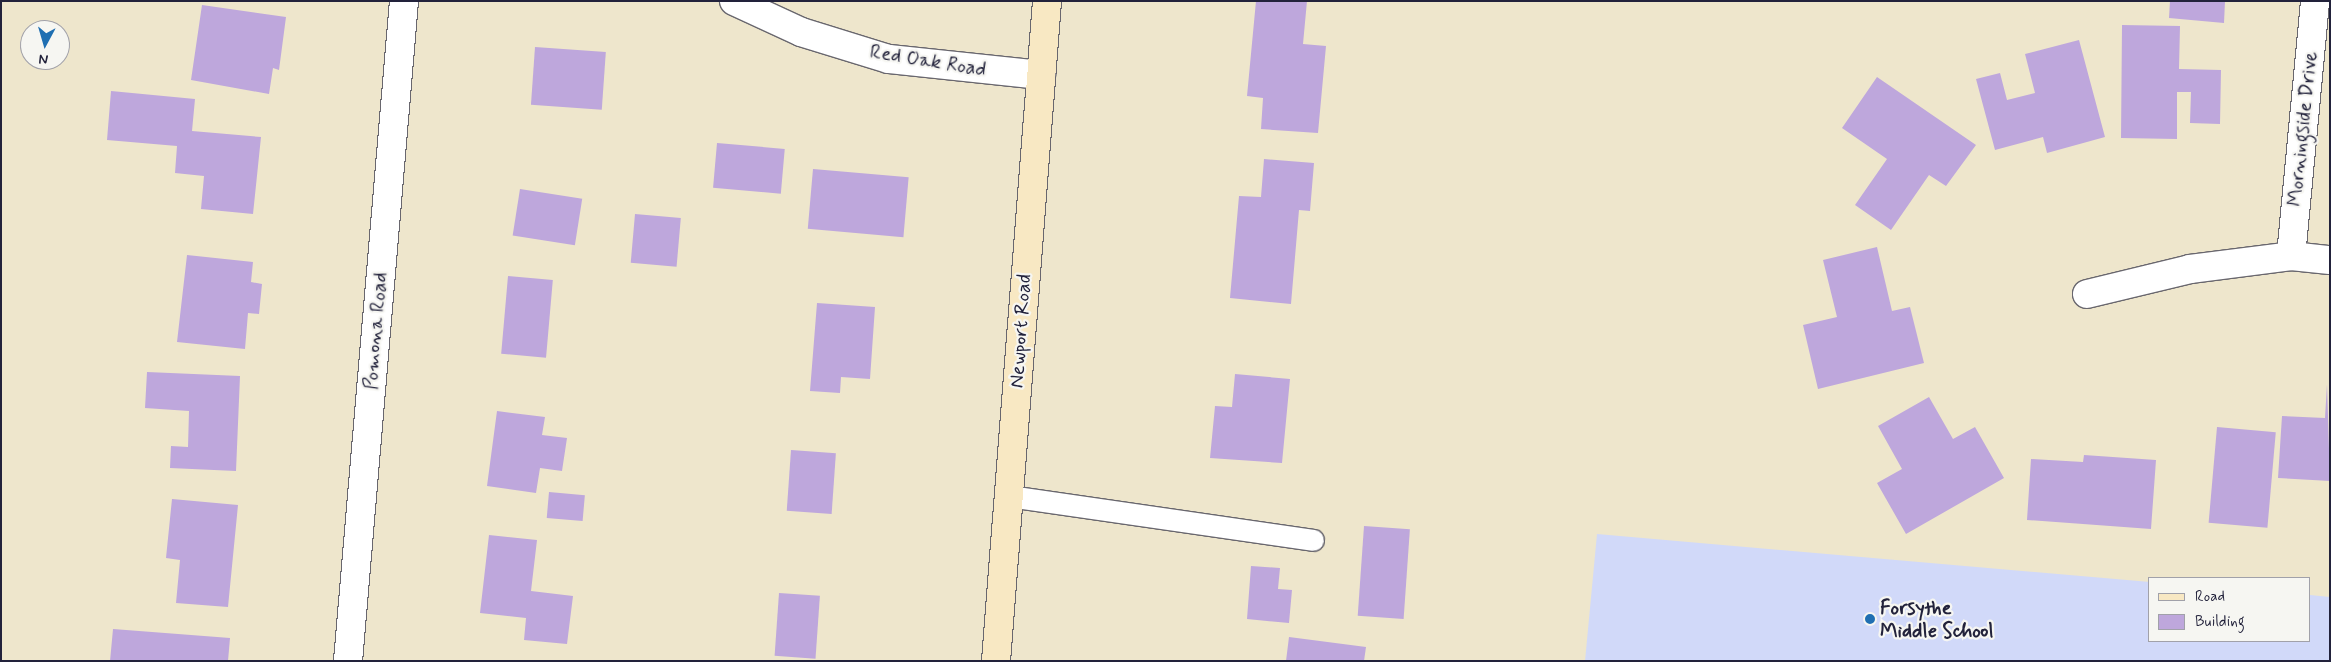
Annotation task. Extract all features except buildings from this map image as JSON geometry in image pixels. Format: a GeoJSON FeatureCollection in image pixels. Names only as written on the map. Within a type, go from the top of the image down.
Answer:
{"type":"FeatureCollection","features":[{"type":"Feature","properties":{"kind":"street","name":"Pomona Road"},"geometry":{"type":"LineString","coordinates":[[348,661],[404,1]]}},
{"type":"Feature","properties":{"kind":"street","name":"Red Oak Road"},"geometry":{"type":"LineString","coordinates":[[734,1],[801,32],[889,59],[1041,76]]}},
{"type":"Feature","properties":{"kind":"street","name":"Newport Road"},"geometry":{"type":"LineString","coordinates":[[996,661],[1047,1]]}},
{"type":"Feature","properties":{"kind":"street","name":"Morningside Drive"},"geometry":{"type":"LineString","coordinates":[[2291,256],[2315,1]]}},
{"type":"Feature","properties":{"kind":"street"},"geometry":{"type":"LineString","coordinates":[[2087,294],[2190,269],[2291,256],[2330,260]]}},
{"type":"Feature","properties":{"kind":"lane"},"geometry":{"type":"LineString","coordinates":[[1009,496],[1313,540]]}},
{"type":"Feature","properties":{"kind":"shaded area","name":"Forsythe Middle School"},"geometry":{"type":"Polygon","coordinates":[[[1597,534],[2148,582],[2148,642],[2311,642],[2311,595],[2330,597],[2330,661],[1585,661],[1597,534]]]}},
{"type":"Feature","properties":{"kind":"place","name":"Forsythe Middle School"},"geometry":{"type":"Point","coordinates":[1870,619]}}]}
